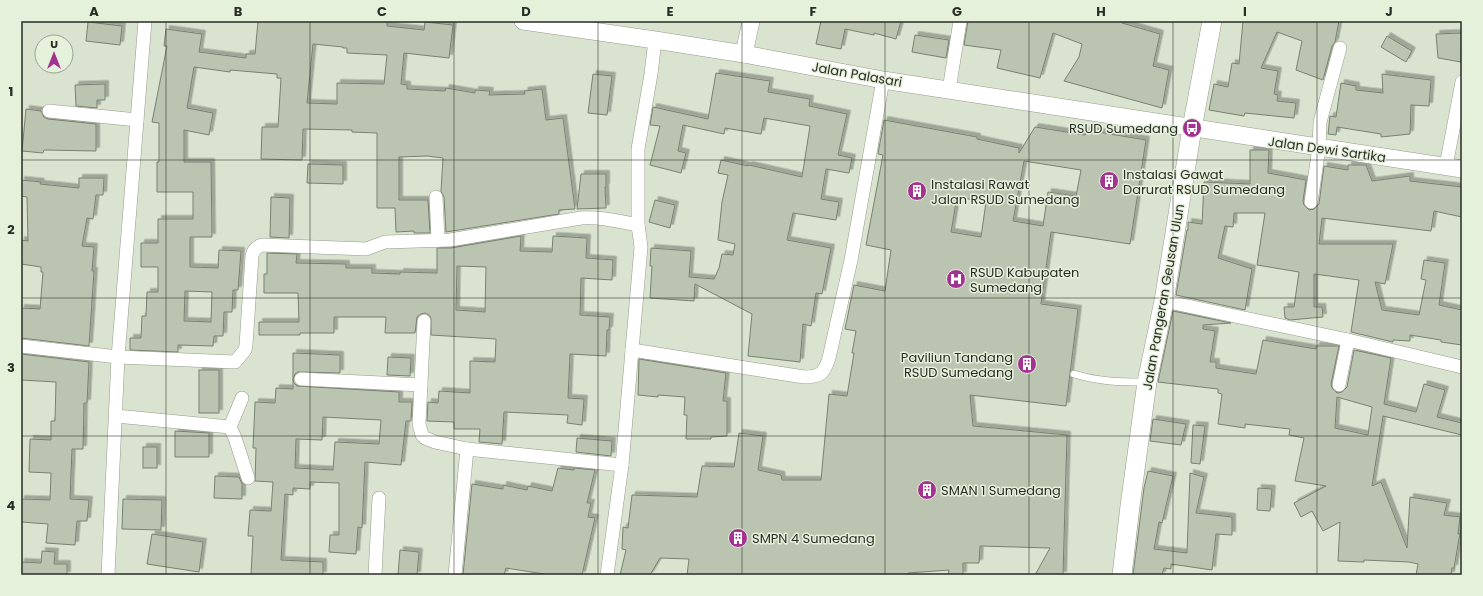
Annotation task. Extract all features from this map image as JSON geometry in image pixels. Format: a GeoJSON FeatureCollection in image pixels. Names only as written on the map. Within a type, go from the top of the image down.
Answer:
{"type":"FeatureCollection","features":[{"type":"Feature","properties":{"kind":"main road","name":"Jalan Pangeran Geusan Ulun"},"geometry":{"type":"LineString","coordinates":[[1122,575],[1147,382],[1164,300],[1192,128],[1212,21]]}},
{"type":"Feature","properties":{"kind":"street"},"geometry":{"type":"LineString","coordinates":[[108,575],[118,357],[145,21]]}},
{"type":"Feature","properties":{"kind":"street","name":"Jalan Palasari"},"geometry":{"type":"LineString","coordinates":[[523,21],[744,54],[883,80],[1192,128]]}},
{"type":"Feature","properties":{"kind":"street"},"geometry":{"type":"LineString","coordinates":[[744,54],[751,21]]}},
{"type":"Feature","properties":{"kind":"street"},"geometry":{"type":"LineString","coordinates":[[949,90],[960,21]]}},
{"type":"Feature","properties":{"kind":"street"},"geometry":{"type":"LineString","coordinates":[[607,575],[622,465],[641,247],[638,225],[638,149],[651,74],[655,40]]}},
{"type":"Feature","properties":{"kind":"street"},"geometry":{"type":"LineString","coordinates":[[1311,202],[1319,148],[1320,122],[1340,48]]}},
{"type":"Feature","properties":{"kind":"street"},"geometry":{"type":"LineString","coordinates":[[632,350],[804,377],[814,377],[821,374],[826,367],[829,358],[851,260],[883,80]]}},
{"type":"Feature","properties":{"kind":"street"},"geometry":{"type":"LineString","coordinates":[[1454,168],[1462,82]]}},
{"type":"Feature","properties":{"kind":"street"},"geometry":{"type":"LineString","coordinates":[[49,111],[137,120]]}},
{"type":"Feature","properties":{"kind":"street","name":"Jalan Dewi Sartika"},"geometry":{"type":"LineString","coordinates":[[1192,128],[1454,168]]}},
{"type":"Feature","properties":{"kind":"street"},"geometry":{"type":"LineString","coordinates":[[436,197],[438,240]]}},
{"type":"Feature","properties":{"kind":"street"},"geometry":{"type":"LineString","coordinates":[[21,346],[118,357],[236,362],[245,350],[246,345],[252,256],[253,252],[258,246],[362,250],[370,249],[385,242],[463,238],[581,218],[606,219],[638,225]]}},
{"type":"Feature","properties":{"kind":"street"},"geometry":{"type":"LineString","coordinates":[[1164,300],[1348,340],[1462,367]]}},
{"type":"Feature","properties":{"kind":"street"},"geometry":{"type":"LineString","coordinates":[[424,322],[419,424],[422,435],[425,438],[435,442],[467,449],[622,465]]}},
{"type":"Feature","properties":{"kind":"street"},"geometry":{"type":"LineString","coordinates":[[1339,385],[1348,340]]}},
{"type":"Feature","properties":{"kind":"street"},"geometry":{"type":"LineString","coordinates":[[301,379],[421,385]]}},
{"type":"Feature","properties":{"kind":"street"},"geometry":{"type":"LineString","coordinates":[[242,398],[230,427],[248,478]]}},
{"type":"Feature","properties":{"kind":"street"},"geometry":{"type":"LineString","coordinates":[[116,416],[230,427]]}},
{"type":"Feature","properties":{"kind":"street"},"geometry":{"type":"LineString","coordinates":[[455,575],[467,449]]}},
{"type":"Feature","properties":{"kind":"street"},"geometry":{"type":"LineString","coordinates":[[375,575],[379,498]]}},
{"type":"Feature","properties":{"kind":"lane"},"geometry":{"type":"LineString","coordinates":[[1074,374],[1111,382],[1147,382]]}},
{"type":"Feature","properties":{"kind":"building"},"geometry":{"type":"Polygon","coordinates":[[[258,21],[387,21],[387,26],[424,30],[425,22],[453,25],[449,58],[404,53],[401,84],[407,85],[407,89],[445,91],[446,88],[475,93],[475,90],[490,91],[489,95],[525,94],[524,91],[542,89],[546,120],[563,118],[575,209],[559,210],[559,214],[446,232],[444,197],[441,191],[443,158],[427,156],[399,157],[399,200],[428,200],[430,233],[414,233],[414,231],[396,232],[395,208],[377,208],[377,133],[352,132],[352,130],[303,129],[302,160],[261,159],[262,127],[278,127],[281,78],[277,78],[277,74],[230,70],[230,72],[194,67],[187,108],[213,113],[209,135],[184,130],[184,162],[211,162],[212,237],[190,237],[190,267],[218,268],[219,250],[241,251],[238,290],[233,290],[232,312],[224,312],[223,336],[214,336],[213,346],[178,345],[178,352],[130,350],[130,338],[141,338],[142,316],[146,316],[147,292],[158,292],[158,267],[141,267],[141,243],[158,243],[158,219],[193,219],[193,192],[157,192],[159,123],[152,122],[167,46],[164,46],[166,29],[202,34],[199,52],[246,58],[246,54],[255,54],[258,21]],[[313,44],[307,103],[337,104],[337,83],[384,84],[387,55],[347,53],[347,48],[313,44]],[[185,291],[184,321],[211,322],[212,292],[185,291]]]}},
{"type":"Feature","properties":{"kind":"building"},"geometry":{"type":"Polygon","coordinates":[[[821,21],[901,21],[896,39],[874,33],[874,35],[845,29],[841,49],[816,44],[821,21]]]}},
{"type":"Feature","properties":{"kind":"building"},"geometry":{"type":"Polygon","coordinates":[[[968,21],[1122,21],[1122,23],[1160,34],[1153,66],[1169,70],[1162,108],[1064,81],[1079,57],[1082,44],[1053,33],[1040,78],[997,68],[1001,50],[964,45],[968,21]]]}},
{"type":"Feature","properties":{"kind":"building"},"geometry":{"type":"Polygon","coordinates":[[[1243,21],[1339,21],[1335,42],[1332,46],[1323,80],[1296,70],[1302,41],[1277,32],[1261,68],[1278,71],[1274,94],[1278,95],[1277,101],[1296,103],[1294,118],[1245,113],[1244,116],[1209,110],[1214,84],[1228,87],[1232,63],[1239,64],[1243,21]]]}},
{"type":"Feature","properties":{"kind":"building"},"geometry":{"type":"Polygon","coordinates":[[[88,22],[122,26],[120,45],[86,41],[88,22]]]}},
{"type":"Feature","properties":{"kind":"building"},"geometry":{"type":"Polygon","coordinates":[[[1462,33],[1461,62],[1438,58],[1436,34],[1462,33]]]}},
{"type":"Feature","properties":{"kind":"building"},"geometry":{"type":"Polygon","coordinates":[[[915,35],[949,40],[946,58],[912,52],[915,35]]]}},
{"type":"Feature","properties":{"kind":"building"},"geometry":{"type":"Polygon","coordinates":[[[1387,36],[1412,51],[1406,62],[1381,47],[1387,36]]]}},
{"type":"Feature","properties":{"kind":"building"},"geometry":{"type":"Polygon","coordinates":[[[716,73],[770,81],[768,92],[810,99],[809,106],[847,114],[838,155],[852,158],[849,173],[826,169],[821,199],[839,202],[836,220],[793,213],[787,240],[831,248],[822,294],[816,293],[811,326],[803,324],[800,362],[748,356],[752,314],[695,284],[694,301],[650,298],[652,266],[650,266],[651,248],[691,251],[689,277],[714,279],[719,268],[722,254],[733,255],[735,244],[718,240],[722,202],[728,175],[718,173],[721,160],[802,177],[810,126],[764,118],[761,134],[725,128],[724,134],[683,125],[678,151],[686,153],[681,173],[650,165],[660,126],[650,125],[653,107],[708,119],[716,73]]]}},
{"type":"Feature","properties":{"kind":"building"},"geometry":{"type":"Polygon","coordinates":[[[593,74],[612,76],[607,115],[588,113],[593,74]]]}},
{"type":"Feature","properties":{"kind":"building"},"geometry":{"type":"Polygon","coordinates":[[[1382,74],[1431,80],[1429,106],[1411,105],[1410,134],[1381,137],[1381,134],[1337,127],[1336,135],[1328,134],[1330,116],[1336,117],[1341,83],[1356,86],[1356,90],[1383,93],[1382,74]]]}},
{"type":"Feature","properties":{"kind":"building"},"geometry":{"type":"Polygon","coordinates":[[[105,84],[105,100],[97,100],[97,108],[76,106],[75,85],[105,84]]]}},
{"type":"Feature","properties":{"kind":"building"},"geometry":{"type":"Polygon","coordinates":[[[26,109],[41,111],[44,117],[48,119],[96,124],[96,151],[44,150],[43,153],[22,151],[26,109]]]}},
{"type":"Feature","properties":{"kind":"building"},"geometry":{"type":"Polygon","coordinates":[[[884,120],[977,137],[977,139],[1019,148],[1019,153],[1035,127],[1085,135],[1086,130],[1146,140],[1130,244],[1051,232],[1041,304],[1078,309],[1066,406],[970,395],[973,426],[1067,435],[1063,575],[1035,575],[1050,548],[980,546],[979,563],[963,563],[963,575],[948,575],[949,570],[908,573],[908,575],[687,575],[689,559],[660,558],[650,575],[620,575],[626,550],[622,549],[623,527],[628,528],[632,495],[697,497],[702,466],[734,467],[739,433],[763,436],[758,470],[781,475],[782,480],[821,480],[829,394],[847,396],[856,331],[845,329],[854,285],[885,291],[891,250],[866,245],[883,155],[878,154],[884,120]],[[1024,161],[1013,221],[1043,226],[1048,192],[1076,196],[1081,170],[1024,161]],[[957,197],[951,232],[981,237],[986,202],[957,197]]]}},
{"type":"Feature","properties":{"kind":"building"},"geometry":{"type":"Polygon","coordinates":[[[1250,150],[1269,150],[1268,173],[1306,180],[1303,201],[1304,205],[1309,210],[1314,209],[1319,204],[1324,166],[1348,170],[1348,165],[1366,165],[1372,181],[1410,176],[1410,181],[1462,187],[1462,217],[1434,211],[1431,231],[1322,218],[1319,244],[1393,244],[1385,284],[1375,282],[1382,310],[1419,315],[1426,280],[1421,279],[1424,260],[1445,263],[1439,305],[1462,310],[1462,345],[1410,335],[1410,341],[1393,340],[1393,342],[1351,332],[1359,280],[1314,274],[1314,307],[1322,307],[1323,317],[1290,320],[1285,318],[1284,307],[1294,307],[1299,272],[1257,265],[1265,213],[1234,213],[1233,227],[1225,226],[1218,258],[1252,269],[1245,310],[1176,295],[1188,230],[1188,222],[1202,224],[1204,182],[1250,184],[1250,150]]]}},
{"type":"Feature","properties":{"kind":"building"},"geometry":{"type":"Polygon","coordinates":[[[308,164],[343,165],[343,184],[307,183],[308,164]]]}},
{"type":"Feature","properties":{"kind":"building"},"geometry":{"type":"Polygon","coordinates":[[[581,174],[606,174],[606,208],[577,209],[581,174]]]}},
{"type":"Feature","properties":{"kind":"building"},"geometry":{"type":"Polygon","coordinates":[[[79,178],[104,178],[103,195],[96,195],[93,219],[87,218],[82,246],[94,247],[92,271],[94,271],[89,346],[21,338],[21,308],[40,309],[43,272],[41,272],[41,267],[21,264],[21,240],[28,241],[27,197],[21,196],[21,180],[41,182],[40,184],[79,188],[79,178]]]}},
{"type":"Feature","properties":{"kind":"building"},"geometry":{"type":"Polygon","coordinates":[[[271,197],[290,198],[289,238],[270,237],[271,197]]]}},
{"type":"Feature","properties":{"kind":"building"},"geometry":{"type":"Polygon","coordinates":[[[655,200],[675,205],[670,228],[649,222],[655,200]]]}},
{"type":"Feature","properties":{"kind":"building"},"geometry":{"type":"Polygon","coordinates":[[[521,236],[520,251],[552,252],[553,236],[587,238],[586,258],[613,260],[612,280],[581,278],[580,315],[610,317],[609,330],[607,330],[606,356],[570,354],[568,398],[584,399],[582,425],[567,423],[568,415],[504,412],[502,444],[479,442],[480,429],[454,429],[454,422],[427,421],[428,402],[438,403],[439,391],[470,393],[470,361],[495,362],[496,339],[431,335],[431,318],[425,313],[417,317],[415,333],[385,333],[386,317],[334,317],[334,333],[259,335],[259,322],[299,322],[298,293],[264,293],[264,274],[267,274],[267,253],[297,254],[296,263],[346,264],[346,268],[372,268],[372,273],[437,273],[437,248],[451,248],[521,236]],[[457,266],[456,310],[485,312],[486,267],[457,266]]]}},
{"type":"Feature","properties":{"kind":"building"},"geometry":{"type":"Polygon","coordinates":[[[1173,311],[1231,323],[1203,325],[1203,329],[1215,331],[1210,362],[1216,362],[1216,368],[1256,374],[1263,340],[1316,349],[1316,346],[1339,346],[1331,384],[1332,388],[1337,393],[1342,392],[1347,387],[1354,350],[1391,358],[1384,404],[1416,412],[1424,384],[1445,390],[1437,417],[1462,423],[1462,435],[1383,416],[1372,486],[1381,482],[1407,548],[1410,497],[1447,503],[1444,515],[1460,517],[1458,534],[1460,533],[1454,568],[1452,568],[1451,575],[1416,575],[1418,564],[1409,562],[1364,560],[1364,562],[1338,561],[1340,522],[1323,531],[1312,511],[1301,517],[1294,503],[1326,486],[1295,481],[1304,438],[1289,435],[1290,429],[1245,424],[1245,428],[1218,424],[1222,394],[1218,393],[1218,389],[1158,382],[1173,311]],[[1337,397],[1335,428],[1368,435],[1372,407],[1337,397]]]}},
{"type":"Feature","properties":{"kind":"building"},"geometry":{"type":"Polygon","coordinates":[[[293,353],[340,355],[340,373],[298,372],[295,374],[293,379],[293,353]]]}},
{"type":"Feature","properties":{"kind":"building"},"geometry":{"type":"Polygon","coordinates":[[[21,354],[89,362],[87,403],[84,403],[83,449],[72,449],[70,499],[89,500],[87,521],[77,521],[75,545],[46,543],[48,524],[21,522],[21,499],[50,500],[51,473],[29,472],[30,439],[51,440],[51,421],[55,421],[56,382],[21,380],[21,354]]]}},
{"type":"Feature","properties":{"kind":"building"},"geometry":{"type":"Polygon","coordinates":[[[388,357],[411,358],[410,376],[387,375],[388,357]]]}},
{"type":"Feature","properties":{"kind":"building"},"geometry":{"type":"Polygon","coordinates":[[[639,359],[726,373],[723,401],[727,401],[727,436],[711,437],[711,439],[686,439],[687,415],[684,415],[685,397],[638,395],[639,359]]]}},
{"type":"Feature","properties":{"kind":"building"},"geometry":{"type":"Polygon","coordinates":[[[199,370],[219,370],[219,413],[199,413],[199,370]]]}},
{"type":"Feature","properties":{"kind":"building"},"geometry":{"type":"Polygon","coordinates":[[[293,379],[297,386],[399,392],[399,402],[412,402],[411,421],[406,421],[401,465],[365,462],[362,528],[358,527],[356,554],[329,552],[330,535],[339,535],[339,483],[310,482],[310,489],[293,488],[293,495],[285,494],[281,560],[323,562],[323,575],[251,575],[253,536],[248,536],[250,510],[271,511],[273,482],[255,481],[256,448],[253,448],[255,402],[275,403],[276,388],[293,389],[293,379]],[[323,417],[322,440],[296,439],[295,468],[333,470],[335,442],[379,444],[381,420],[323,417]]]}},
{"type":"Feature","properties":{"kind":"building"},"geometry":{"type":"Polygon","coordinates":[[[1153,419],[1186,424],[1181,445],[1150,441],[1153,419]]]}},
{"type":"Feature","properties":{"kind":"building"},"geometry":{"type":"Polygon","coordinates":[[[1193,425],[1205,426],[1200,464],[1191,463],[1193,425]]]}},
{"type":"Feature","properties":{"kind":"building"},"geometry":{"type":"Polygon","coordinates":[[[175,431],[209,433],[209,457],[175,457],[175,431]]]}},
{"type":"Feature","properties":{"kind":"building"},"geometry":{"type":"Polygon","coordinates":[[[577,438],[612,441],[611,456],[576,452],[577,438]]]}},
{"type":"Feature","properties":{"kind":"building"},"geometry":{"type":"Polygon","coordinates":[[[143,447],[157,447],[157,468],[143,468],[143,447]]]}},
{"type":"Feature","properties":{"kind":"building"},"geometry":{"type":"Polygon","coordinates":[[[558,468],[595,470],[587,503],[591,503],[588,517],[595,518],[582,575],[544,575],[506,568],[504,575],[463,575],[472,484],[503,489],[503,485],[527,490],[528,486],[552,491],[558,468]]]}},
{"type":"Feature","properties":{"kind":"building"},"geometry":{"type":"Polygon","coordinates":[[[1148,471],[1173,476],[1162,523],[1159,522],[1154,549],[1187,553],[1190,473],[1204,477],[1196,513],[1232,517],[1232,535],[1216,534],[1212,570],[1171,564],[1171,569],[1164,568],[1162,575],[1133,575],[1144,488],[1148,471]]]}},
{"type":"Feature","properties":{"kind":"building"},"geometry":{"type":"Polygon","coordinates":[[[215,476],[239,477],[242,484],[242,499],[214,498],[215,476]]]}},
{"type":"Feature","properties":{"kind":"building"},"geometry":{"type":"Polygon","coordinates":[[[1258,488],[1272,489],[1270,511],[1257,510],[1258,488]]]}},
{"type":"Feature","properties":{"kind":"building"},"geometry":{"type":"Polygon","coordinates":[[[123,499],[162,500],[161,530],[122,529],[123,499]]]}},
{"type":"Feature","properties":{"kind":"building"},"geometry":{"type":"Polygon","coordinates":[[[152,534],[203,542],[199,572],[147,564],[152,534]]]}},
{"type":"Feature","properties":{"kind":"building"},"geometry":{"type":"Polygon","coordinates":[[[400,550],[419,552],[417,575],[398,575],[400,550]]]}},
{"type":"Feature","properties":{"kind":"building"},"geometry":{"type":"Polygon","coordinates":[[[42,551],[55,552],[54,564],[67,564],[67,575],[21,575],[21,562],[41,563],[42,551]]]}},
{"type":"Feature","properties":{"kind":"place","name":"RSUD Sumedang"},"geometry":{"type":"Point","coordinates":[1192,128]}},
{"type":"Feature","properties":{"kind":"place","name":"Instalasi Gawat Darurat RSUD Sumedang"},"geometry":{"type":"Point","coordinates":[1109,181]}},
{"type":"Feature","properties":{"kind":"place","name":"Instalasi Rawat Jalan RSUD Sumedang"},"geometry":{"type":"Point","coordinates":[917,191]}},
{"type":"Feature","properties":{"kind":"place","name":"RSUD Kabupaten Sumedang"},"geometry":{"type":"Point","coordinates":[956,279]}},
{"type":"Feature","properties":{"kind":"place","name":"Paviliun Tandang RSUD Sumedang"},"geometry":{"type":"Point","coordinates":[1027,364]}},
{"type":"Feature","properties":{"kind":"place","name":"SMAN 1 Sumedang"},"geometry":{"type":"Point","coordinates":[927,490]}},
{"type":"Feature","properties":{"kind":"place","name":"SMPN 4 Sumedang"},"geometry":{"type":"Point","coordinates":[738,538]}}]}
